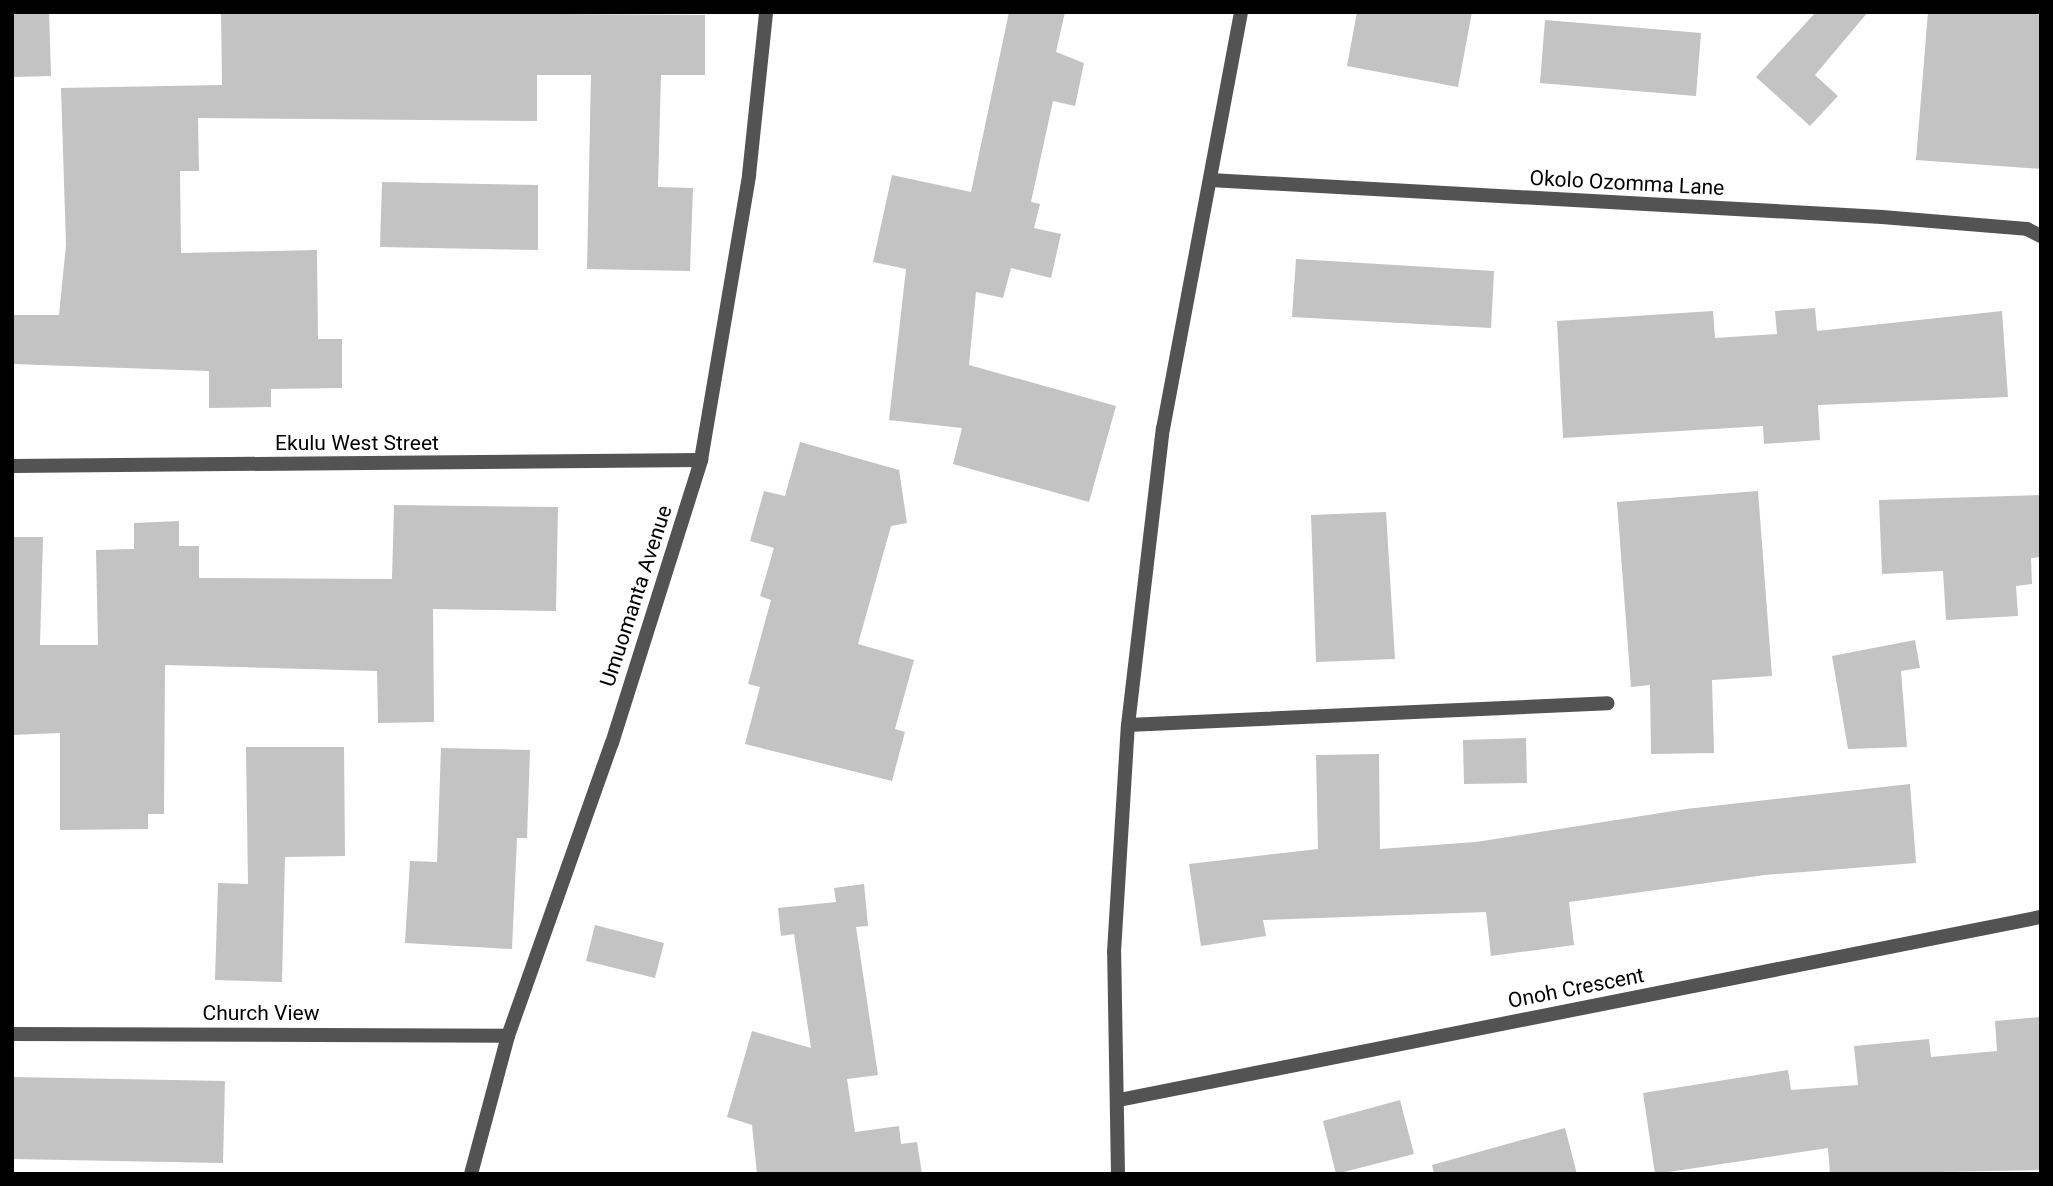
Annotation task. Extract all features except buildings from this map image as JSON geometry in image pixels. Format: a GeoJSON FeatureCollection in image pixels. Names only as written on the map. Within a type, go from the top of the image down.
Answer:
{"type":"FeatureCollection","features":[{"type":"Feature","properties":{"kind":"street","name":"Umuomanta Avenue"},"geometry":{"type":"LineString","coordinates":[[471,1174],[509,1036],[612,743],[701,460],[748,175],[766,12]]}},
{"type":"Feature","properties":{"kind":"street"},"geometry":{"type":"LineString","coordinates":[[1118,1174],[1119,1100],[1114,952],[1128,725],[1163,429],[1241,12]]}},
{"type":"Feature","properties":{"kind":"street","name":"Okolo Ozomma Lane"},"geometry":{"type":"LineString","coordinates":[[1210,180],[1882,217],[2027,229],[2041,236]]}},
{"type":"Feature","properties":{"kind":"street","name":"Ekulu West Street"},"geometry":{"type":"LineString","coordinates":[[12,466],[701,460]]}},
{"type":"Feature","properties":{"kind":"street"},"geometry":{"type":"LineString","coordinates":[[1128,725],[1607,703]]}},
{"type":"Feature","properties":{"kind":"street","name":"Onoh Crescent"},"geometry":{"type":"LineString","coordinates":[[1119,1100],[2041,917]]}},
{"type":"Feature","properties":{"kind":"street","name":"Church View"},"geometry":{"type":"LineString","coordinates":[[12,1034],[509,1036]]}}]}
